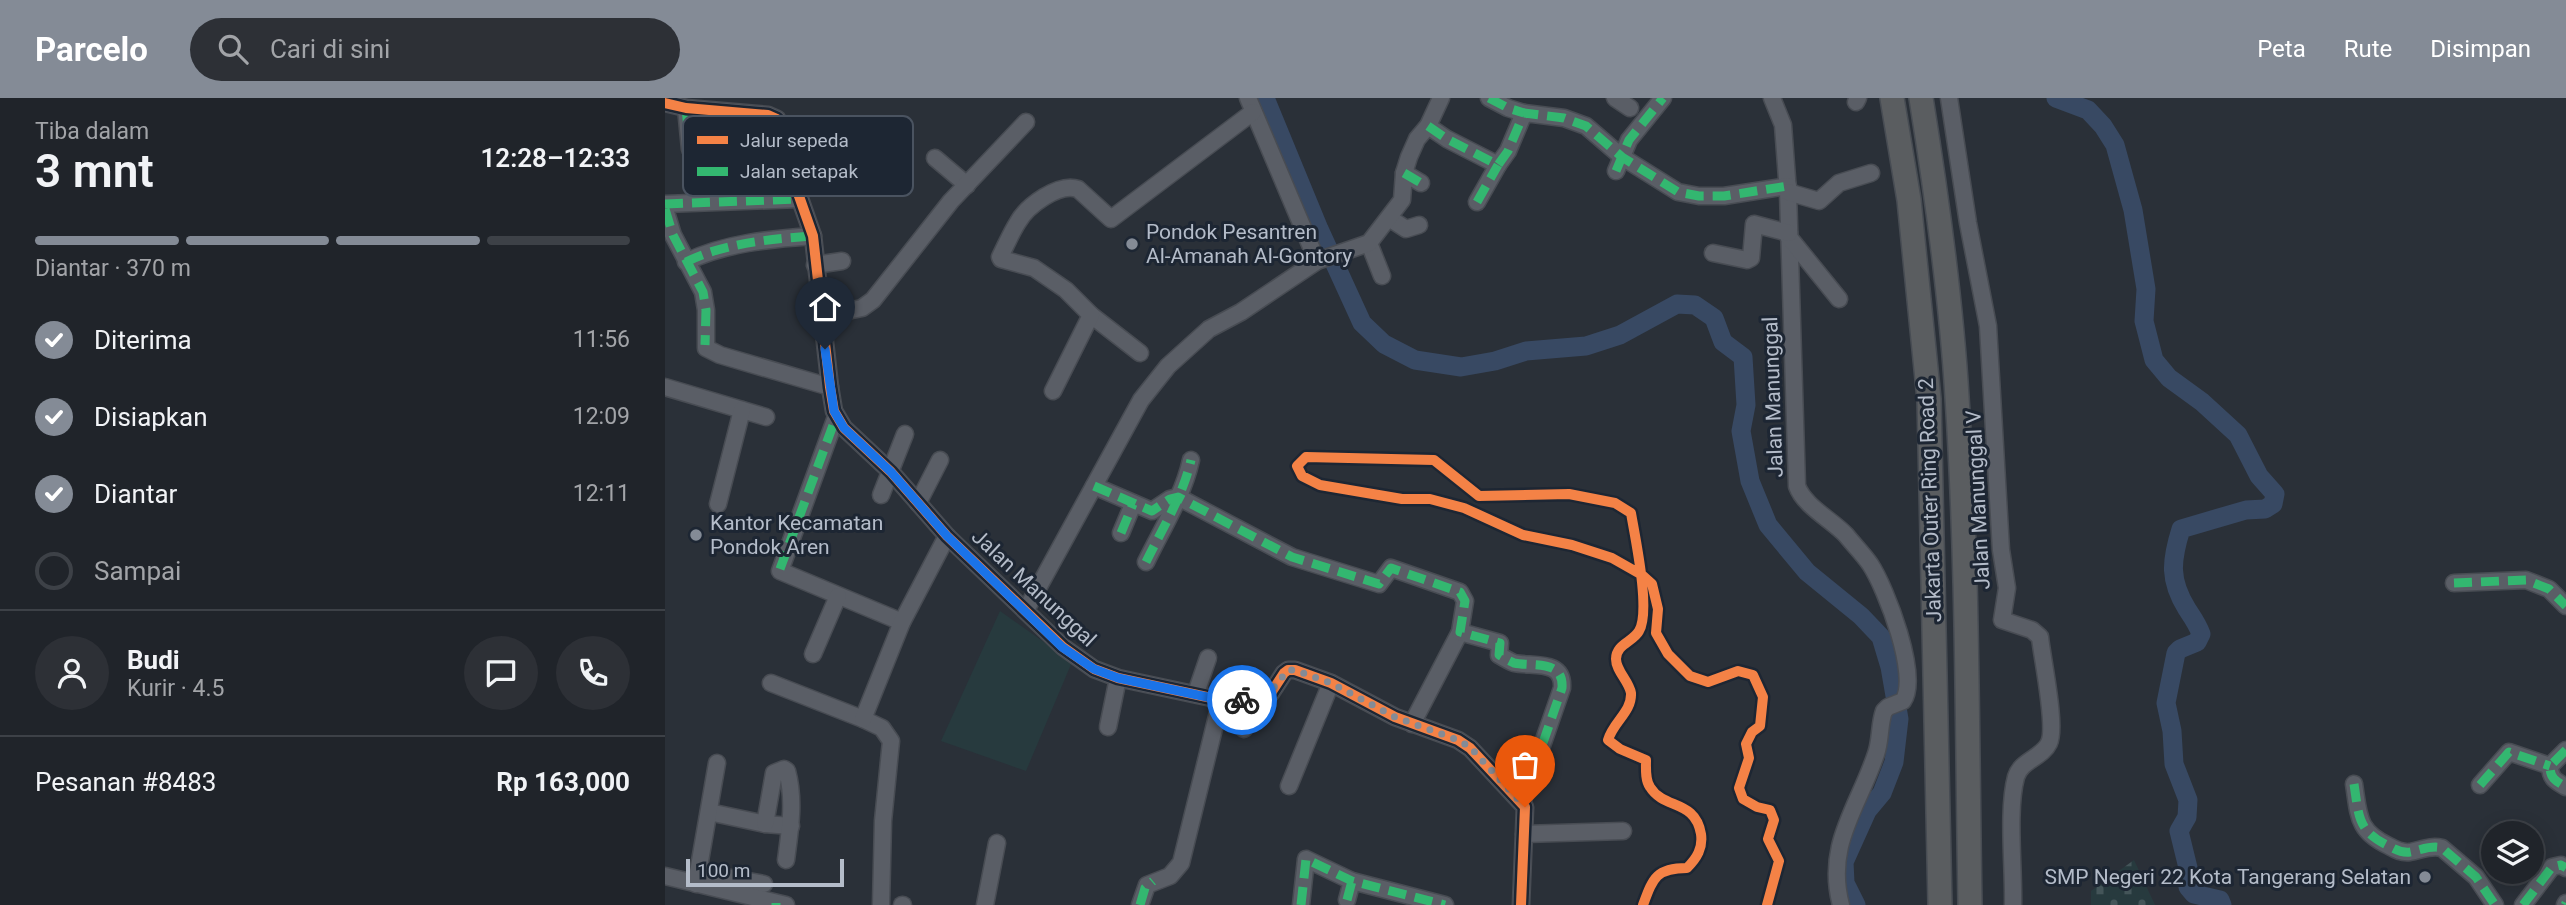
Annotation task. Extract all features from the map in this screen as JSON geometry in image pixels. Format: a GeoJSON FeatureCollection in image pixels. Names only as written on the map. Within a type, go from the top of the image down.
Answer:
{"type":"FeatureCollection","features":[{"type":"Feature","properties":{"kind":"highway","name":"Jakarta Outer Ring Road 2"},"geometry":{"type":"LineString","coordinates":[[1892,98],[1909,200],[1929,399],[1940,905]]}},
{"type":"Feature","properties":{"kind":"highway","name":"Jakarta Outer Ring Road 2"},"geometry":{"type":"LineString","coordinates":[[1921,98],[1937,197],[1957,396],[1965,622],[1970,905]]}},
{"type":"Feature","properties":{"kind":"street"},"geometry":{"type":"LineString","coordinates":[[1026,610],[1141,400],[1168,366],[1209,329],[1241,313],[1328,256],[1369,243],[1402,200],[1404,173],[1417,139],[1428,126],[1441,98]]}},
{"type":"Feature","properties":{"kind":"street"},"geometry":{"type":"LineString","coordinates":[[1489,98],[1524,113],[1564,118],[1579,123],[1586,127],[1619,164],[1678,192],[1699,196],[1724,196],[1788,189],[1819,201],[1839,183],[1871,173]]}},
{"type":"Feature","properties":{"kind":"street"},"geometry":{"type":"LineString","coordinates":[[1615,98],[1630,108]]}},
{"type":"Feature","properties":{"kind":"street"},"geometry":{"type":"LineString","coordinates":[[1619,164],[1629,140],[1663,98]]}},
{"type":"Feature","properties":{"kind":"street","name":"Jalan Manunggal"},"geometry":{"type":"LineString","coordinates":[[1772,98],[1783,125],[1788,189],[1797,486],[1803,497],[1843,532],[1870,563],[1878,577],[1905,655],[1909,691],[1882,717],[1878,750],[1840,842],[1836,886],[1841,905]]}},
{"type":"Feature","properties":{"kind":"street","name":"Jalan Manunggal V"},"geometry":{"type":"LineString","coordinates":[[1949,98],[1987,326],[2001,550],[2007,588],[2002,620],[2032,630],[2040,637],[2051,722],[2049,743],[2021,767],[2016,776],[2013,905]]}},
{"type":"Feature","properties":{"kind":"street"},"geometry":{"type":"LineString","coordinates":[[665,103],[686,108],[765,116]]}},
{"type":"Feature","properties":{"kind":"street"},"geometry":{"type":"LineString","coordinates":[[1140,353],[1091,315],[1066,289],[1034,268],[1001,259],[1026,211],[1056,190],[1071,186],[1078,188],[1111,219],[1251,105],[1328,256]]}},
{"type":"Feature","properties":{"kind":"street"},"geometry":{"type":"LineString","coordinates":[[686,108],[687,116]]}},
{"type":"Feature","properties":{"kind":"street"},"geometry":{"type":"LineString","coordinates":[[1477,202],[1508,151],[1524,113]]}},
{"type":"Feature","properties":{"kind":"street"},"geometry":{"type":"LineString","coordinates":[[822,316],[862,308],[873,300],[951,201],[1026,122]]}},
{"type":"Feature","properties":{"kind":"street"},"geometry":{"type":"LineString","coordinates":[[1428,126],[1447,139],[1499,164]]}},
{"type":"Feature","properties":{"kind":"street"},"geometry":{"type":"LineString","coordinates":[[935,158],[967,185]]}},
{"type":"Feature","properties":{"kind":"street"},"geometry":{"type":"LineString","coordinates":[[1404,173],[1422,183]]}},
{"type":"Feature","properties":{"kind":"street"},"geometry":{"type":"LineString","coordinates":[[798,196],[813,236],[830,387],[836,417],[780,571],[902,622]]}},
{"type":"Feature","properties":{"kind":"street"},"geometry":{"type":"LineString","coordinates":[[799,199],[665,207],[673,235],[703,292],[705,345],[708,350],[830,387]]}},
{"type":"Feature","properties":{"kind":"street"},"geometry":{"type":"LineString","coordinates":[[1389,218],[1406,229],[1419,225]]}},
{"type":"Feature","properties":{"kind":"street"},"geometry":{"type":"LineString","coordinates":[[1713,253],[1749,260],[1752,256],[1754,224],[1789,234],[1839,299]]}},
{"type":"Feature","properties":{"kind":"street"},"geometry":{"type":"LineString","coordinates":[[686,262],[699,255],[731,247],[813,236]]}},
{"type":"Feature","properties":{"kind":"street"},"geometry":{"type":"LineString","coordinates":[[1369,243],[1382,275]]}},
{"type":"Feature","properties":{"kind":"street"},"geometry":{"type":"LineString","coordinates":[[815,265],[842,261]]}},
{"type":"Feature","properties":{"kind":"street"},"geometry":{"type":"LineString","coordinates":[[1053,391],[1091,315]]}},
{"type":"Feature","properties":{"kind":"street"},"geometry":{"type":"LineString","coordinates":[[665,387],[766,417]]}},
{"type":"Feature","properties":{"kind":"street"},"geometry":{"type":"LineString","coordinates":[[718,504],[742,410]]}},
{"type":"Feature","properties":{"kind":"street","name":"Jalan Manunggal"},"geometry":{"type":"LineString","coordinates":[[836,417],[844,428],[891,472],[947,536],[1074,656],[1094,669],[1118,678],[1221,700],[1265,698],[1288,670],[1295,670],[1331,683],[1412,724],[1470,747],[1522,803]]}},
{"type":"Feature","properties":{"kind":"street"},"geometry":{"type":"LineString","coordinates":[[881,495],[905,434]]}},
{"type":"Feature","properties":{"kind":"street"},"geometry":{"type":"LineString","coordinates":[[918,503],[940,460]]}},
{"type":"Feature","properties":{"kind":"street"},"geometry":{"type":"LineString","coordinates":[[1146,562],[1178,498],[1191,460]]}},
{"type":"Feature","properties":{"kind":"street"},"geometry":{"type":"LineString","coordinates":[[1094,486],[1152,511],[1170,499],[1178,498],[1292,557],[1379,584],[1391,568],[1457,591],[1465,601],[1460,632],[1412,724]]}},
{"type":"Feature","properties":{"kind":"street"},"geometry":{"type":"LineString","coordinates":[[1121,533],[1133,504]]}},
{"type":"Feature","properties":{"kind":"street"},"geometry":{"type":"LineString","coordinates":[[863,719],[902,622],[947,536]]}},
{"type":"Feature","properties":{"kind":"street"},"geometry":{"type":"LineString","coordinates":[[2454,583],[2526,580],[2549,590],[2566,606]]}},
{"type":"Feature","properties":{"kind":"street"},"geometry":{"type":"LineString","coordinates":[[813,654],[838,596]]}},
{"type":"Feature","properties":{"kind":"street"},"geometry":{"type":"LineString","coordinates":[[1460,632],[1500,643],[1499,655],[1503,658],[1515,663],[1546,666],[1560,674],[1562,679],[1562,688],[1522,803],[1526,815],[1521,905]]}},
{"type":"Feature","properties":{"kind":"street"},"geometry":{"type":"LineString","coordinates":[[1196,694],[1208,658]]}},
{"type":"Feature","properties":{"kind":"street"},"geometry":{"type":"LineString","coordinates":[[1108,727],[1118,678]]}},
{"type":"Feature","properties":{"kind":"street"},"geometry":{"type":"LineString","coordinates":[[771,683],[863,719],[882,729],[891,741],[883,821],[881,905]]}},
{"type":"Feature","properties":{"kind":"street"},"geometry":{"type":"LineString","coordinates":[[1289,786],[1331,683]]}},
{"type":"Feature","properties":{"kind":"street"},"geometry":{"type":"LineString","coordinates":[[1140,905],[1147,885],[1170,876],[1181,863],[1221,700]]}},
{"type":"Feature","properties":{"kind":"street"},"geometry":{"type":"LineString","coordinates":[[1244,729],[1247,700]]}},
{"type":"Feature","properties":{"kind":"street"},"geometry":{"type":"LineString","coordinates":[[2566,750],[2550,766],[2551,778],[2566,787]]}},
{"type":"Feature","properties":{"kind":"street"},"geometry":{"type":"LineString","coordinates":[[2480,785],[2509,752],[2550,766]]}},
{"type":"Feature","properties":{"kind":"street"},"geometry":{"type":"LineString","coordinates":[[697,878],[717,763]]}},
{"type":"Feature","properties":{"kind":"street"},"geometry":{"type":"LineString","coordinates":[[765,824],[774,773],[784,769],[789,776],[792,806],[786,860]]}},
{"type":"Feature","properties":{"kind":"street"},"geometry":{"type":"LineString","coordinates":[[2354,784],[2359,815],[2368,835],[2400,852],[2437,846],[2442,848],[2476,877],[2495,905]]}},
{"type":"Feature","properties":{"kind":"street"},"geometry":{"type":"LineString","coordinates":[[709,812],[765,824],[791,826]]}},
{"type":"Feature","properties":{"kind":"street"},"geometry":{"type":"LineString","coordinates":[[1524,834],[1623,831]]}},
{"type":"Feature","properties":{"kind":"street"},"geometry":{"type":"LineString","coordinates":[[985,905],[997,843]]}},
{"type":"Feature","properties":{"kind":"street"},"geometry":{"type":"LineString","coordinates":[[1301,905],[1306,859],[1352,881],[1445,905]]}},
{"type":"Feature","properties":{"kind":"street"},"geometry":{"type":"LineString","coordinates":[[2523,905],[2552,867],[2561,865],[2566,868]]}},
{"type":"Feature","properties":{"kind":"street"},"geometry":{"type":"LineString","coordinates":[[665,876],[764,884]]}},
{"type":"Feature","properties":{"kind":"street"},"geometry":{"type":"LineString","coordinates":[[697,878],[779,904]]}},
{"type":"Feature","properties":{"kind":"street"},"geometry":{"type":"LineString","coordinates":[[1347,900],[1352,881]]}},
{"type":"Feature","properties":{"kind":"green space"},"geometry":{"type":"Polygon","coordinates":[[[1000,611],[1072,662],[1026,771],[941,741],[1000,611]]]}},
{"type":"Feature","properties":{"kind":"green space"},"geometry":{"type":"Polygon","coordinates":[[[2134,860],[2155,905],[2091,905],[2091,891],[2134,860]]]}},
{"type":"Feature","properties":{"kind":"waterway"},"geometry":{"type":"LineString","coordinates":[[1265,98],[1319,229],[1362,323],[1384,344],[1415,360],[1461,367],[1495,361],[1526,351],[1586,346],[1620,335],[1677,304],[1695,305],[1714,318],[1723,342],[1743,357],[1746,405],[1741,431],[1750,481],[1768,525],[1807,572],[1861,616],[1881,637],[1890,667],[1899,719],[1894,762],[1882,793],[1867,811],[1844,862],[1845,883],[1856,905]]}},
{"type":"Feature","properties":{"kind":"waterway"},"geometry":{"type":"LineString","coordinates":[[2056,98],[2088,110],[2103,126],[2115,145],[2133,210],[2146,289],[2144,321],[2154,360],[2169,378],[2202,402],[2238,435],[2259,476],[2275,494],[2273,504],[2265,509],[2246,510],[2181,529],[2175,551],[2173,570],[2177,589],[2201,634],[2197,642],[2176,653],[2166,703],[2172,731],[2174,764],[2188,800],[2187,817],[2179,831],[2190,876],[2188,887],[2194,894],[2220,900],[2222,905]]}},
{"type":"Feature","properties":{"kind":"marked path"},"geometry":{"type":"LineString","coordinates":[[1489,98],[1524,113]]}},
{"type":"Feature","properties":{"kind":"marked path"},"geometry":{"type":"LineString","coordinates":[[1616,171],[1629,140],[1663,98]]}},
{"type":"Feature","properties":{"kind":"marked path"},"geometry":{"type":"LineString","coordinates":[[686,108],[687,116]]}},
{"type":"Feature","properties":{"kind":"marked path"},"geometry":{"type":"LineString","coordinates":[[1428,126],[1447,139],[1498,165],[1508,151],[1524,113],[1564,118],[1586,126],[1622,157],[1678,192],[1699,196],[1724,196],[1788,186]]}},
{"type":"Feature","properties":{"kind":"marked path"},"geometry":{"type":"LineString","coordinates":[[1477,202],[1498,165]]}},
{"type":"Feature","properties":{"kind":"marked path"},"geometry":{"type":"LineString","coordinates":[[1404,173],[1421,183]]}},
{"type":"Feature","properties":{"kind":"marked path"},"geometry":{"type":"LineString","coordinates":[[665,204],[799,199]]}},
{"type":"Feature","properties":{"kind":"marked path"},"geometry":{"type":"LineString","coordinates":[[665,209],[673,235],[703,292],[706,310],[705,345]]}},
{"type":"Feature","properties":{"kind":"marked path"},"geometry":{"type":"LineString","coordinates":[[686,262],[732,246],[813,236]]}},
{"type":"Feature","properties":{"kind":"marked path"},"geometry":{"type":"LineString","coordinates":[[780,569],[836,417]]}},
{"type":"Feature","properties":{"kind":"marked path"},"geometry":{"type":"LineString","coordinates":[[1146,562],[1177,499],[1191,460]]}},
{"type":"Feature","properties":{"kind":"marked path"},"geometry":{"type":"LineString","coordinates":[[1094,486],[1152,511],[1178,497],[1292,557],[1379,584],[1391,568],[1460,592],[1465,601],[1460,632],[1500,643],[1499,655],[1514,663],[1553,668],[1561,679],[1562,688],[1522,803]]}},
{"type":"Feature","properties":{"kind":"marked path"},"geometry":{"type":"LineString","coordinates":[[1121,533],[1133,504]]}},
{"type":"Feature","properties":{"kind":"marked path"},"geometry":{"type":"LineString","coordinates":[[2454,583],[2526,580],[2549,589],[2566,606]]}},
{"type":"Feature","properties":{"kind":"marked path"},"geometry":{"type":"LineString","coordinates":[[2566,750],[2550,766],[2552,777],[2566,787]]}},
{"type":"Feature","properties":{"kind":"marked path"},"geometry":{"type":"LineString","coordinates":[[2480,785],[2509,752],[2550,766]]}},
{"type":"Feature","properties":{"kind":"marked path"},"geometry":{"type":"LineString","coordinates":[[2354,784],[2361,821],[2371,834],[2402,852],[2430,847],[2442,848],[2476,877],[2495,905]]}},
{"type":"Feature","properties":{"kind":"marked path"},"geometry":{"type":"LineString","coordinates":[[1301,905],[1306,859],[1352,881],[1445,905]]}},
{"type":"Feature","properties":{"kind":"marked path"},"geometry":{"type":"LineString","coordinates":[[2523,905],[2552,867],[2561,865],[2566,868]]}},
{"type":"Feature","properties":{"kind":"marked path"},"geometry":{"type":"LineString","coordinates":[[1140,905],[1145,888],[1153,881]]}},
{"type":"Feature","properties":{"kind":"marked path"},"geometry":{"type":"LineString","coordinates":[[1347,900],[1352,881]]}},
{"type":"Feature","properties":{"kind":"cycle path"},"geometry":{"type":"LineString","coordinates":[[665,103],[686,108],[770,116]]}},
{"type":"Feature","properties":{"kind":"cycle path"},"geometry":{"type":"LineString","coordinates":[[799,196],[813,236],[834,411],[844,428],[891,472],[947,536],[1063,647],[1094,669],[1118,678],[1221,700],[1259,700],[1271,693],[1284,673],[1295,670],[1331,683],[1395,717],[1458,740],[1470,748],[1525,807],[1521,905]]}},
{"type":"Feature","properties":{"kind":"cycle path"},"geometry":{"type":"LineString","coordinates":[[1643,905],[1657,876],[1668,870],[1687,868],[1691,864],[1699,852],[1701,834],[1692,815],[1663,799],[1650,787],[1646,760],[1620,749],[1608,740],[1631,700],[1630,689],[1617,663],[1617,654],[1622,646],[1636,635],[1642,621],[1643,591],[1641,574],[1631,513],[1615,503],[1569,494],[1479,496],[1434,460],[1306,457],[1297,466],[1302,476],[1320,485],[1402,499],[1430,499],[1464,508],[1523,535],[1572,545],[1612,558],[1642,575],[1652,584],[1658,609],[1656,633],[1668,654],[1690,676],[1708,682],[1738,671],[1753,675],[1763,697],[1760,726],[1752,732],[1746,744],[1749,758],[1739,788],[1743,799],[1757,807],[1770,810],[1774,820],[1768,839],[1779,861],[1767,905]]}},
{"type":"Feature","properties":{"kind":"way so far"},"geometry":{"type":"LineString","coordinates":[[1242,700],[1265,698],[1288,670],[1331,683],[1395,717],[1470,747],[1525,807]]}},
{"type":"Feature","properties":{"kind":"place","name":"Pondok Pesantren Al-Amanah Al-Gontory"},"geometry":{"type":"Point","coordinates":[1132,244]}},
{"type":"Feature","properties":{"kind":"place","name":"Kantor Kecamatan Pondok Aren"},"geometry":{"type":"Point","coordinates":[696,535]}},
{"type":"Feature","properties":{"kind":"place","name":"SMP Negeri 22 Kota Tangerang Selatan"},"geometry":{"type":"Point","coordinates":[2425,877]}},
{"type":"Feature","properties":{"kind":"route"},"geometry":{"type":"LineString","coordinates":[[825,349],[834,411],[844,428],[891,472],[947,536],[1062,647],[1094,669],[1118,678],[1221,700],[1242,700]]}}]}
